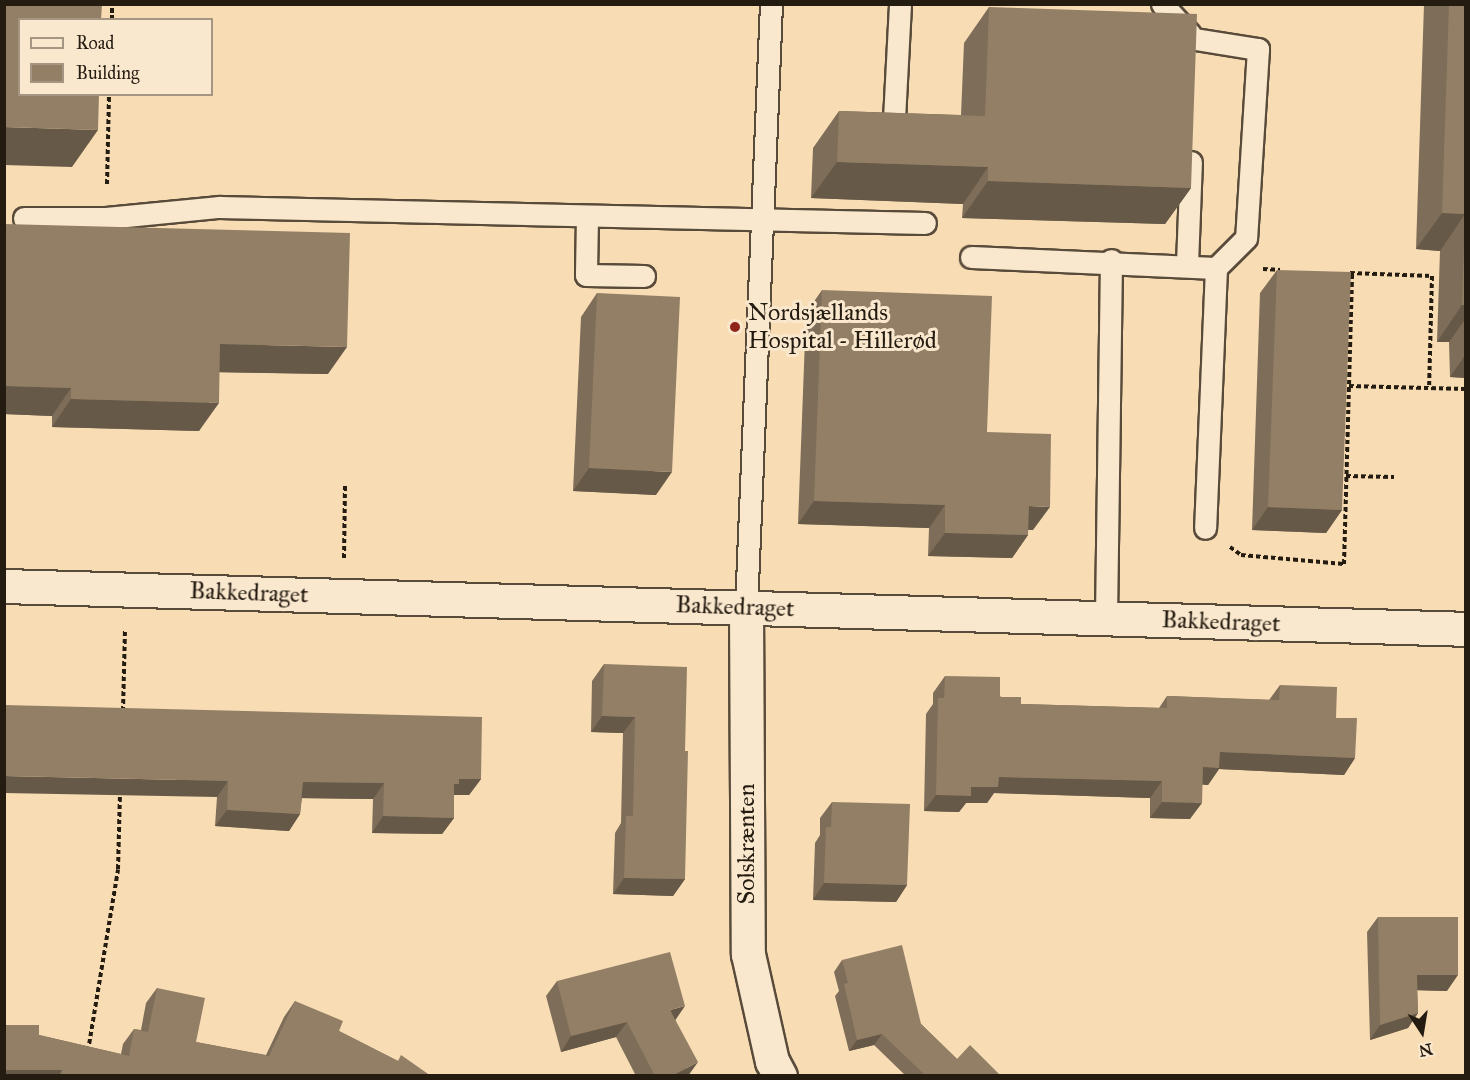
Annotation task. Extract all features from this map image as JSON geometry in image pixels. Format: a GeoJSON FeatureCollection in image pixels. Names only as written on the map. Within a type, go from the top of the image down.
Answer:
{"type":"FeatureCollection","features":[{"type":"Feature","properties":{"kind":"street","name":"Bakkedraget"},"geometry":{"type":"LineString","coordinates":[[4,586],[1466,629]]}},
{"type":"Feature","properties":{"kind":"street","name":"Solskrænten"},"geometry":{"type":"LineString","coordinates":[[746,608],[748,954],[772,1061],[780,1076]]}},
{"type":"Feature","properties":{"kind":"lane"},"geometry":{"type":"LineString","coordinates":[[746,608],[764,220],[771,4]]}},
{"type":"Feature","properties":{"kind":"lane"},"geometry":{"type":"LineString","coordinates":[[900,4],[893,138],[914,138]]}},
{"type":"Feature","properties":{"kind":"lane"},"geometry":{"type":"LineString","coordinates":[[1162,4],[1195,39],[1258,49],[1246,238],[1216,268],[1205,528]]}},
{"type":"Feature","properties":{"kind":"lane"},"geometry":{"type":"LineString","coordinates":[[1194,63],[1195,39]]}},
{"type":"Feature","properties":{"kind":"lane"},"geometry":{"type":"LineString","coordinates":[[1187,264],[1191,146]]}},
{"type":"Feature","properties":{"kind":"lane"},"geometry":{"type":"LineString","coordinates":[[24,218],[106,218],[219,207],[925,223]]}},
{"type":"Feature","properties":{"kind":"lane"},"geometry":{"type":"LineString","coordinates":[[587,216],[586,275],[644,276]]}},
{"type":"Feature","properties":{"kind":"lane"},"geometry":{"type":"LineString","coordinates":[[971,257],[1111,260],[1216,268]]}},
{"type":"Feature","properties":{"kind":"lane"},"geometry":{"type":"LineString","coordinates":[[1106,618],[1111,260]]}},
{"type":"Feature","properties":{"kind":"path"},"geometry":{"type":"LineString","coordinates":[[106,218],[110,96]]}},
{"type":"Feature","properties":{"kind":"path"},"geometry":{"type":"LineString","coordinates":[[1216,268],[1284,270]]}},
{"type":"Feature","properties":{"kind":"path"},"geometry":{"type":"LineString","coordinates":[[1341,272],[1432,276],[1429,388]]}},
{"type":"Feature","properties":{"kind":"path"},"geometry":{"type":"LineString","coordinates":[[1205,528],[1241,555],[1344,564],[1352,273]]}},
{"type":"Feature","properties":{"kind":"path"},"geometry":{"type":"LineString","coordinates":[[1349,386],[1466,389]]}},
{"type":"Feature","properties":{"kind":"path"},"geometry":{"type":"LineString","coordinates":[[1346,476],[1394,477]]}},
{"type":"Feature","properties":{"kind":"path"},"geometry":{"type":"LineString","coordinates":[[343,596],[345,484]]}},
{"type":"Feature","properties":{"kind":"path"},"geometry":{"type":"LineString","coordinates":[[123,717],[127,589]]}},
{"type":"Feature","properties":{"kind":"path"},"geometry":{"type":"LineString","coordinates":[[86,1064],[118,868],[120,787]]}},
{"type":"Feature","properties":{"kind":"building"},"geometry":{"type":"Polygon","coordinates":[[[4,4],[102,4],[101,18],[18,18],[18,96],[99,96],[98,130],[4,127],[4,4]]]}},
{"type":"Feature","properties":{"kind":"building"},"geometry":{"type":"Polygon","coordinates":[[[1449,4],[1466,4],[1466,305],[1462,305],[1465,214],[1442,213],[1449,4]]]}},
{"type":"Feature","properties":{"kind":"building"},"geometry":{"type":"Polygon","coordinates":[[[989,7],[1197,14],[1191,188],[988,181],[988,167],[837,162],[839,111],[985,116],[989,7]]]}},
{"type":"Feature","properties":{"kind":"building"},"geometry":{"type":"Polygon","coordinates":[[[4,224],[350,233],[347,347],[220,344],[219,403],[71,399],[71,388],[4,386],[4,224]]]}},
{"type":"Feature","properties":{"kind":"building"},"geometry":{"type":"Polygon","coordinates":[[[1277,270],[1351,272],[1342,510],[1268,507],[1277,270]]]}},
{"type":"Feature","properties":{"kind":"building"},"geometry":{"type":"Polygon","coordinates":[[[822,290],[992,296],[987,432],[1051,434],[1050,507],[1029,506],[1028,535],[945,533],[945,505],[814,501],[822,290]]]}},
{"type":"Feature","properties":{"kind":"building"},"geometry":{"type":"Polygon","coordinates":[[[597,293],[680,297],[672,472],[589,468],[597,293]]]}},
{"type":"Feature","properties":{"kind":"building"},"geometry":{"type":"Polygon","coordinates":[[[604,664],[687,667],[685,879],[624,878],[626,816],[633,816],[635,717],[602,716],[604,664]]]}},
{"type":"Feature","properties":{"kind":"building"},"geometry":{"type":"Polygon","coordinates":[[[945,676],[1000,677],[1000,697],[1021,697],[1021,704],[1167,708],[1167,696],[1279,700],[1280,685],[1337,687],[1336,718],[1357,718],[1355,758],[1220,752],[1219,768],[1203,767],[1202,803],[1162,802],[1162,781],[999,777],[998,787],[971,787],[971,796],[936,795],[938,698],[944,698],[945,676]]]}},
{"type":"Feature","properties":{"kind":"building"},"geometry":{"type":"Polygon","coordinates":[[[4,705],[482,717],[481,779],[459,779],[459,784],[454,784],[454,818],[383,816],[384,783],[303,782],[300,814],[227,810],[228,781],[5,776],[4,795],[4,705]]]}},
{"type":"Feature","properties":{"kind":"building"},"geometry":{"type":"Polygon","coordinates":[[[832,802],[910,804],[907,885],[824,883],[826,827],[831,827],[832,802]]]}},
{"type":"Feature","properties":{"kind":"building"},"geometry":{"type":"Polygon","coordinates":[[[1378,917],[1458,917],[1458,975],[1417,975],[1418,1013],[1380,1025],[1378,917]]]}},
{"type":"Feature","properties":{"kind":"building"},"geometry":{"type":"Polygon","coordinates":[[[902,945],[921,1024],[957,1059],[970,1045],[1001,1076],[926,1076],[882,1034],[857,1040],[844,984],[848,983],[842,960],[902,945]]]}},
{"type":"Feature","properties":{"kind":"building"},"geometry":{"type":"Polygon","coordinates":[[[670,952],[685,1006],[670,1010],[698,1062],[672,1076],[655,1076],[627,1022],[571,1036],[557,981],[670,952]]]}},
{"type":"Feature","properties":{"kind":"building"},"geometry":{"type":"Polygon","coordinates":[[[157,988],[205,998],[196,1042],[269,1056],[295,1001],[343,1021],[339,1031],[398,1061],[401,1055],[431,1076],[61,1076],[62,1070],[4,1070],[4,1025],[39,1025],[39,1035],[129,1056],[134,1029],[148,1032],[157,988]]]}},
{"type":"Feature","properties":{"kind":"place","name":"Nordsjællands Hospital - Hillerød"},"geometry":{"type":"Point","coordinates":[735,327]}}]}
